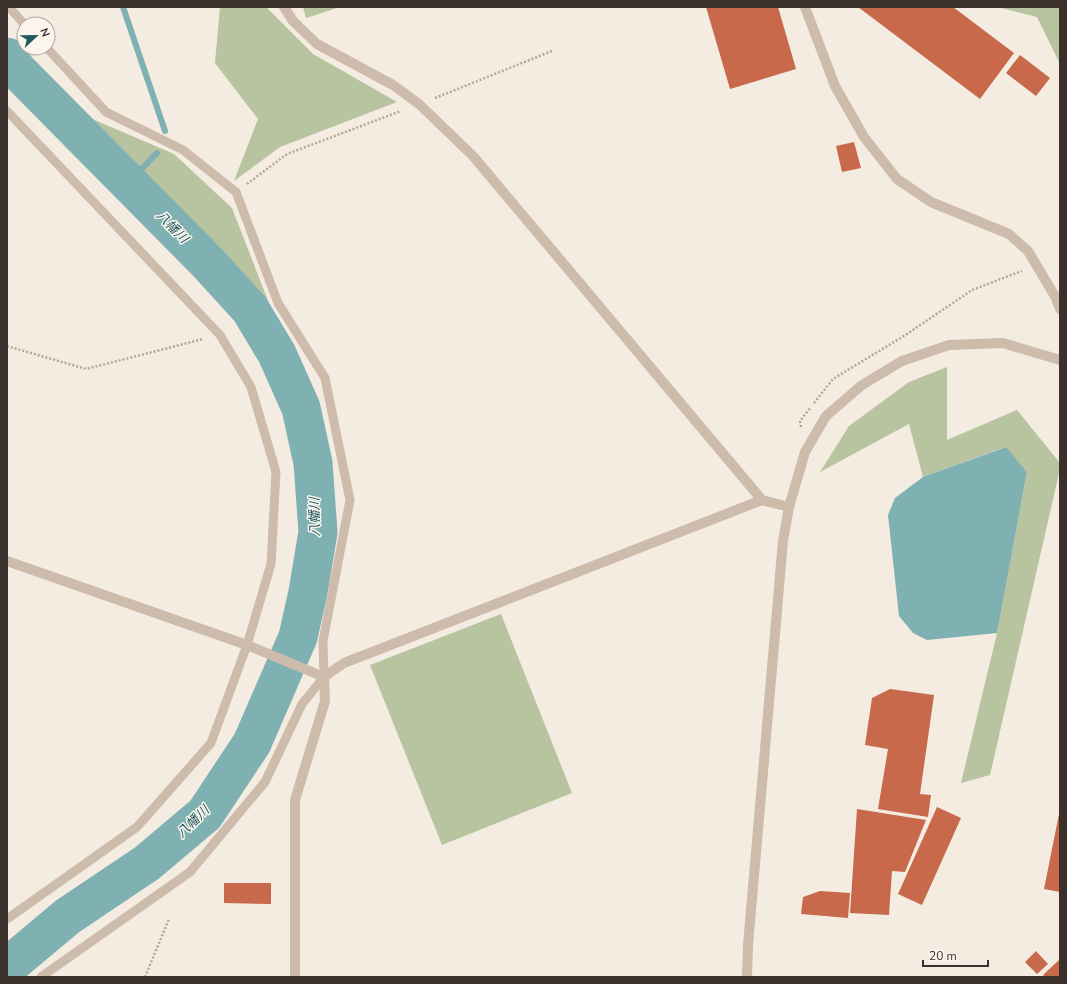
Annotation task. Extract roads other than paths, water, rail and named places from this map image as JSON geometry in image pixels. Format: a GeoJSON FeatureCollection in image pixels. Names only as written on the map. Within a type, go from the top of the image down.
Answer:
{"type":"FeatureCollection","features":[{"type":"Feature","properties":{"kind":"street"},"geometry":{"type":"LineString","coordinates":[[284,7],[293,21],[317,44],[393,85],[419,104],[473,156],[762,500],[789,507]]}},
{"type":"Feature","properties":{"kind":"street"},"geometry":{"type":"LineString","coordinates":[[805,7],[835,86],[864,137],[897,179],[931,202],[1010,234],[1028,251],[1056,298],[1060,309]]}},
{"type":"Feature","properties":{"kind":"street"},"geometry":{"type":"LineString","coordinates":[[747,977],[748,945],[782,541],[789,507],[806,452],[826,416],[862,385],[902,361],[949,345],[1003,343],[1060,360]]}},
{"type":"Feature","properties":{"kind":"street"},"geometry":{"type":"LineString","coordinates":[[324,677],[344,663],[762,500]]}},
{"type":"Feature","properties":{"kind":"street"},"geometry":{"type":"LineString","coordinates":[[7,561],[247,645],[324,677]]}},
{"type":"Feature","properties":{"kind":"street"},"geometry":{"type":"LineString","coordinates":[[295,977],[295,800],[325,701],[324,677]]}},
{"type":"Feature","properties":{"kind":"lane"},"geometry":{"type":"LineString","coordinates":[[9,7],[17,16]]}},
{"type":"Feature","properties":{"kind":"lane"},"geometry":{"type":"LineString","coordinates":[[41,977],[190,872],[265,782],[302,704],[324,677],[324,641],[350,500],[325,378],[278,303],[236,192],[183,150],[106,112],[54,56]]}},
{"type":"Feature","properties":{"kind":"lane"},"geometry":{"type":"LineString","coordinates":[[7,111],[220,334],[251,387],[276,472],[271,564],[247,645],[211,743],[137,827],[7,919]]}},
{"type":"Feature","properties":{"kind":"water"},"geometry":{"type":"Polygon","coordinates":[[[1006,447],[1027,472],[997,633],[927,640],[913,633],[899,616],[888,515],[895,498],[923,477],[1006,447]]]}},
{"type":"Feature","properties":{"kind":"waterway"},"geometry":{"type":"LineString","coordinates":[[123,7],[165,131]]}},
{"type":"Feature","properties":{"kind":"waterway","name":"八幡川"},"geometry":{"type":"LineString","coordinates":[[7,57],[18,71],[208,263],[250,309],[277,354],[301,408],[313,463],[318,532],[308,592],[298,637],[252,743],[205,814],[147,863],[68,916],[7,967]]}},
{"type":"Feature","properties":{"kind":"waterway"},"geometry":{"type":"LineString","coordinates":[[128,183],[157,153]]}}]}
